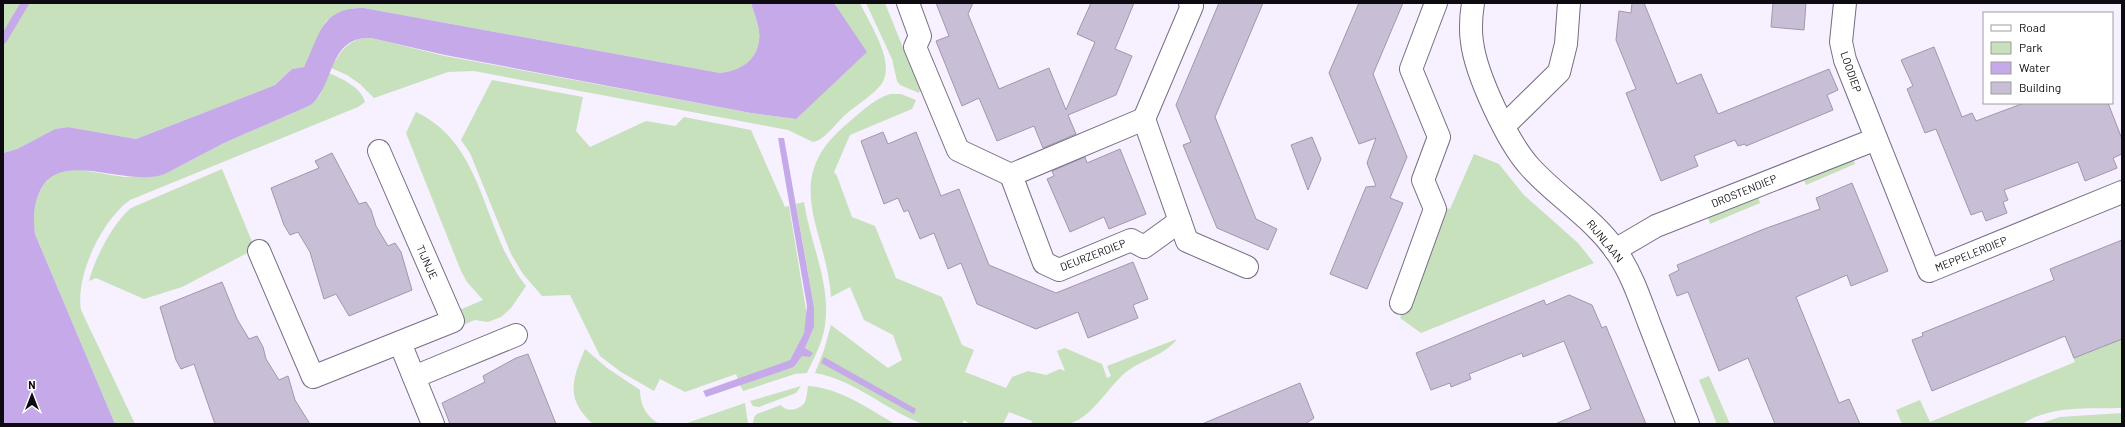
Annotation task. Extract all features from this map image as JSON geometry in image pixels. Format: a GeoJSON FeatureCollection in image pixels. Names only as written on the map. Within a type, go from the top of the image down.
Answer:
{"type":"FeatureCollection","features":[{"type":"Feature","properties":{"kind":"street"},"geometry":{"type":"LineString","coordinates":[[908,3],[920,36],[915,47],[958,150],[1011,175],[1144,119]]}},
{"type":"Feature","properties":{"kind":"street"},"geometry":{"type":"LineString","coordinates":[[1190,3],[1192,6],[1144,119],[1187,241],[1247,267]]}},
{"type":"Feature","properties":{"kind":"street"},"geometry":{"type":"LineString","coordinates":[[1401,303],[1435,209],[1423,180],[1439,137],[1411,69],[1436,3]]}},
{"type":"Feature","properties":{"kind":"street","name":"RIJNLAAN"},"geometry":{"type":"LineString","coordinates":[[1473,3],[1471,19],[1472,43],[1482,77],[1504,126],[1530,167],[1581,213],[1615,250],[1633,280],[1688,424]]}},
{"type":"Feature","properties":{"kind":"street"},"geometry":{"type":"LineString","coordinates":[[1504,126],[1559,72],[1566,44],[1569,3]]}},
{"type":"Feature","properties":{"kind":"street","name":"LOODIEP"},"geometry":{"type":"LineString","coordinates":[[1845,3],[1841,42],[1845,60],[1876,139]]}},
{"type":"Feature","properties":{"kind":"street","name":"MEPPELERDIEP"},"geometry":{"type":"LineString","coordinates":[[1876,139],[1929,271],[2122,192]]}},
{"type":"Feature","properties":{"kind":"street","name":"DROSTENDIEP"},"geometry":{"type":"LineString","coordinates":[[1615,250],[1656,226],[1876,139]]}},
{"type":"Feature","properties":{"kind":"street","name":"TIJNJE"},"geometry":{"type":"LineString","coordinates":[[259,251],[313,377],[453,321],[379,151]]}},
{"type":"Feature","properties":{"kind":"street","name":"DEURZERDIEP"},"geometry":{"type":"LineString","coordinates":[[1011,175],[1044,263],[1059,270],[1131,240],[1144,247],[1180,221]]}},
{"type":"Feature","properties":{"kind":"street"},"geometry":{"type":"LineString","coordinates":[[414,377],[516,335]]}},
{"type":"Feature","properties":{"kind":"street"},"geometry":{"type":"LineString","coordinates":[[400,343],[433,424]]}},
{"type":"Feature","properties":{"kind":"green space"},"geometry":{"type":"Polygon","coordinates":[[[3,3],[751,3],[758,26],[759,40],[755,54],[746,64],[734,70],[720,73],[364,8],[353,8],[326,21],[304,67],[292,69],[275,85],[136,139],[68,127],[55,129],[17,149],[3,153],[3,3]]]}},
{"type":"Feature","properties":{"kind":"green space"},"geometry":{"type":"Polygon","coordinates":[[[834,3],[860,3],[881,45],[886,68],[884,78],[879,87],[845,115],[826,135],[813,142],[788,130],[474,71],[448,72],[374,98],[360,84],[347,75],[331,68],[346,46],[363,38],[371,38],[445,56],[751,113],[796,119],[836,4],[834,3]]]}},
{"type":"Feature","properties":{"kind":"green space"},"geometry":{"type":"Polygon","coordinates":[[[866,3],[885,3],[920,90],[919,93],[900,85],[897,81],[892,59],[866,3]]]}},
{"type":"Feature","properties":{"kind":"green space"},"geometry":{"type":"Polygon","coordinates":[[[329,73],[345,81],[360,92],[365,102],[358,107],[130,200],[110,221],[101,235],[86,266],[82,281],[80,296],[81,310],[135,424],[115,424],[35,234],[33,218],[35,202],[43,185],[52,175],[63,170],[81,170],[124,177],[165,174],[224,143],[311,105],[320,95],[329,73]]]}},
{"type":"Feature","properties":{"kind":"green space"},"geometry":{"type":"Polygon","coordinates":[[[492,80],[583,97],[576,131],[590,147],[646,121],[675,126],[684,117],[751,130],[785,207],[789,206],[807,316],[804,333],[790,360],[738,379],[736,374],[685,392],[660,379],[654,391],[621,372],[600,356],[570,295],[542,296],[523,274],[511,254],[470,153],[461,140],[492,80]]]}},
{"type":"Feature","properties":{"kind":"green space"},"geometry":{"type":"Polygon","coordinates":[[[890,94],[901,94],[916,100],[912,109],[850,135],[834,172],[837,176],[852,217],[875,226],[896,278],[942,297],[962,345],[974,350],[965,372],[1006,388],[1012,377],[1028,371],[1046,375],[1060,369],[1065,371],[1057,351],[1065,348],[1102,364],[1107,378],[1111,376],[1107,366],[1177,339],[1172,345],[1166,350],[1126,372],[1093,408],[1079,420],[1061,425],[1031,424],[1032,421],[1009,412],[1003,424],[970,424],[964,420],[962,424],[924,424],[907,417],[856,388],[815,373],[824,350],[831,325],[888,368],[902,360],[893,335],[864,320],[850,287],[831,297],[828,272],[812,206],[811,185],[815,165],[827,144],[868,106],[890,94]]]}},
{"type":"Feature","properties":{"kind":"green space"},"geometry":{"type":"Polygon","coordinates":[[[416,112],[439,127],[456,145],[470,167],[511,264],[526,286],[511,308],[501,317],[488,322],[475,320],[458,327],[457,311],[483,300],[467,282],[461,271],[406,133],[416,112]]]}},
{"type":"Feature","properties":{"kind":"green space"},"geometry":{"type":"Polygon","coordinates":[[[1474,154],[1499,164],[1523,194],[1578,243],[1594,263],[1421,333],[1400,318],[1446,208],[1450,209],[1474,154]]]}},
{"type":"Feature","properties":{"kind":"green space"},"geometry":{"type":"Polygon","coordinates":[[[1853,158],[1855,164],[1806,185],[1803,178],[1853,158]]]}},
{"type":"Feature","properties":{"kind":"green space"},"geometry":{"type":"Polygon","coordinates":[[[222,169],[255,249],[182,287],[144,299],[96,278],[89,281],[100,252],[111,232],[124,214],[131,208],[222,169]]]}},
{"type":"Feature","properties":{"kind":"green space"},"geometry":{"type":"Polygon","coordinates":[[[1758,197],[1760,203],[1710,224],[1708,217],[1758,197]]]}},
{"type":"Feature","properties":{"kind":"green space"},"geometry":{"type":"Polygon","coordinates":[[[804,202],[823,278],[826,309],[822,338],[807,373],[795,374],[743,391],[740,385],[794,367],[802,356],[812,353],[805,348],[814,327],[814,307],[796,204],[804,202]]]}},
{"type":"Feature","properties":{"kind":"green space"},"geometry":{"type":"Polygon","coordinates":[[[2122,335],[2122,408],[2070,409],[2045,414],[2022,424],[1902,424],[1896,410],[1920,400],[1930,422],[2075,362],[2072,355],[2122,335]]]}},
{"type":"Feature","properties":{"kind":"green space"},"geometry":{"type":"Polygon","coordinates":[[[585,349],[607,368],[640,390],[641,401],[645,410],[651,418],[660,424],[593,424],[584,415],[578,406],[575,397],[574,380],[585,349]]]}},
{"type":"Feature","properties":{"kind":"green space"},"geometry":{"type":"Polygon","coordinates":[[[1709,376],[1730,424],[1717,424],[1699,380],[1709,376]]]}},
{"type":"Feature","properties":{"kind":"green space"},"geometry":{"type":"Polygon","coordinates":[[[801,386],[796,393],[759,407],[753,406],[750,401],[801,386]]]}},
{"type":"Feature","properties":{"kind":"green space"},"geometry":{"type":"Polygon","coordinates":[[[808,386],[842,395],[864,405],[895,424],[753,424],[754,417],[757,414],[781,405],[786,409],[793,410],[803,405],[807,396],[808,386]]]}},
{"type":"Feature","properties":{"kind":"green space"},"geometry":{"type":"Polygon","coordinates":[[[745,403],[748,424],[684,424],[745,403]]]}},
{"type":"Feature","properties":{"kind":"green space"},"geometry":{"type":"Polygon","coordinates":[[[2122,413],[2122,424],[2039,424],[2060,417],[2122,413]]]}},
{"type":"Feature","properties":{"kind":"water"},"geometry":{"type":"Polygon","coordinates":[[[751,3],[834,3],[867,52],[796,119],[751,113],[445,55],[371,38],[357,39],[347,45],[339,53],[319,96],[311,105],[224,143],[165,174],[149,177],[132,177],[79,170],[64,172],[51,177],[41,189],[36,200],[34,217],[35,234],[115,424],[3,424],[3,153],[17,149],[55,129],[68,127],[136,139],[275,85],[292,69],[304,67],[324,25],[339,12],[350,9],[364,8],[720,73],[734,70],[746,64],[755,54],[758,47],[759,31],[751,3]]]}},
{"type":"Feature","properties":{"kind":"water"},"geometry":{"type":"Polygon","coordinates":[[[778,138],[784,138],[814,307],[814,327],[805,348],[813,353],[810,357],[802,356],[794,367],[706,397],[703,391],[790,360],[804,333],[807,306],[778,138]]]}},
{"type":"Feature","properties":{"kind":"water"},"geometry":{"type":"Polygon","coordinates":[[[824,357],[916,409],[914,414],[821,363],[824,357]]]}},
{"type":"Feature","properties":{"kind":"building"},"geometry":{"type":"Polygon","coordinates":[[[936,3],[973,3],[968,14],[999,89],[1049,68],[1066,110],[1095,42],[1077,34],[1091,3],[1134,3],[1115,49],[1132,56],[1116,95],[1068,115],[1076,134],[1043,148],[1034,126],[997,141],[979,98],[962,106],[936,41],[949,36],[936,3]]]}},
{"type":"Feature","properties":{"kind":"building"},"geometry":{"type":"Polygon","coordinates":[[[1219,3],[1263,3],[1215,117],[1256,219],[1277,229],[1268,250],[1217,228],[1183,145],[1191,142],[1176,105],[1219,3]]]}},
{"type":"Feature","properties":{"kind":"building"},"geometry":{"type":"Polygon","coordinates":[[[1359,3],[1403,3],[1373,74],[1407,157],[1390,198],[1403,203],[1367,289],[1330,274],[1366,187],[1376,186],[1367,163],[1376,138],[1359,144],[1329,73],[1359,3]]]}},
{"type":"Feature","properties":{"kind":"building"},"geometry":{"type":"Polygon","coordinates":[[[1632,3],[1644,3],[1677,84],[1701,74],[1718,114],[1829,69],[1838,90],[1827,95],[1833,110],[1746,146],[1745,144],[1738,146],[1735,140],[1694,156],[1698,166],[1661,181],[1626,93],[1636,89],[1616,40],[1619,11],[1631,13],[1632,3]]]}},
{"type":"Feature","properties":{"kind":"building"},"geometry":{"type":"Polygon","coordinates":[[[1773,3],[1806,3],[1804,30],[1771,27],[1773,3]]]}},
{"type":"Feature","properties":{"kind":"building"},"geometry":{"type":"Polygon","coordinates":[[[1934,47],[1962,117],[1972,113],[1976,121],[2021,104],[2108,104],[2122,139],[2122,154],[2113,158],[2117,168],[2085,181],[2078,162],[2004,190],[2008,200],[2003,202],[2007,213],[1986,221],[1982,211],[1971,215],[1936,129],[1925,133],[1907,89],[1913,86],[1901,60],[1934,47]]]}},
{"type":"Feature","properties":{"kind":"building"},"geometry":{"type":"Polygon","coordinates":[[[883,132],[888,144],[916,132],[941,196],[959,189],[989,265],[1056,293],[1133,262],[1148,299],[1133,305],[1138,318],[1088,338],[1078,312],[1036,329],[977,304],[961,263],[948,269],[934,233],[920,239],[908,210],[904,212],[898,198],[884,204],[861,141],[883,132]]]}},
{"type":"Feature","properties":{"kind":"building"},"geometry":{"type":"Polygon","coordinates":[[[1312,137],[1321,159],[1308,190],[1291,145],[1312,137]]]}},
{"type":"Feature","properties":{"kind":"building"},"geometry":{"type":"Polygon","coordinates":[[[1120,149],[1146,214],[1109,229],[1104,217],[1070,232],[1047,179],[1054,176],[1052,171],[1085,157],[1087,163],[1120,149]]]}},
{"type":"Feature","properties":{"kind":"building"},"geometry":{"type":"Polygon","coordinates":[[[332,153],[359,204],[366,202],[371,210],[376,226],[388,246],[395,243],[401,252],[412,290],[349,316],[336,294],[324,299],[310,252],[298,232],[290,235],[284,225],[271,188],[319,168],[315,161],[332,153]]]}},
{"type":"Feature","properties":{"kind":"building"},"geometry":{"type":"Polygon","coordinates":[[[1852,183],[1888,271],[1851,286],[1847,275],[1796,297],[1839,403],[1849,399],[1860,424],[1775,424],[1748,358],[1719,371],[1688,292],[1677,296],[1669,275],[1679,270],[1677,265],[1764,229],[1820,209],[1816,198],[1852,183]]]}},
{"type":"Feature","properties":{"kind":"building"},"geometry":{"type":"Polygon","coordinates":[[[2122,240],[2122,339],[2074,358],[2065,336],[1932,391],[1912,340],[1923,336],[1922,333],[2054,280],[2050,269],[2122,240]]]}},
{"type":"Feature","properties":{"kind":"building"},"geometry":{"type":"Polygon","coordinates":[[[222,282],[237,319],[249,339],[257,336],[263,347],[266,359],[279,380],[288,376],[295,400],[310,424],[215,424],[194,364],[181,369],[176,360],[160,307],[222,282]]]}},
{"type":"Feature","properties":{"kind":"building"},"geometry":{"type":"Polygon","coordinates":[[[1569,295],[1592,305],[1602,328],[1606,326],[1646,424],[1555,424],[1591,409],[1564,341],[1523,357],[1522,353],[1469,374],[1471,379],[1451,387],[1450,383],[1431,390],[1416,353],[1544,300],[1546,305],[1569,295]]]}},
{"type":"Feature","properties":{"kind":"building"},"geometry":{"type":"Polygon","coordinates":[[[528,354],[556,424],[450,424],[442,403],[485,382],[483,376],[516,358],[528,354]]]}},
{"type":"Feature","properties":{"kind":"building"},"geometry":{"type":"Polygon","coordinates":[[[1300,383],[1314,418],[1305,424],[1202,424],[1300,383]]]}},
{"type":"Feature","properties":{"kind":"waterway"},"geometry":{"type":"LineString","coordinates":[[3,40],[25,3]]}}]}
